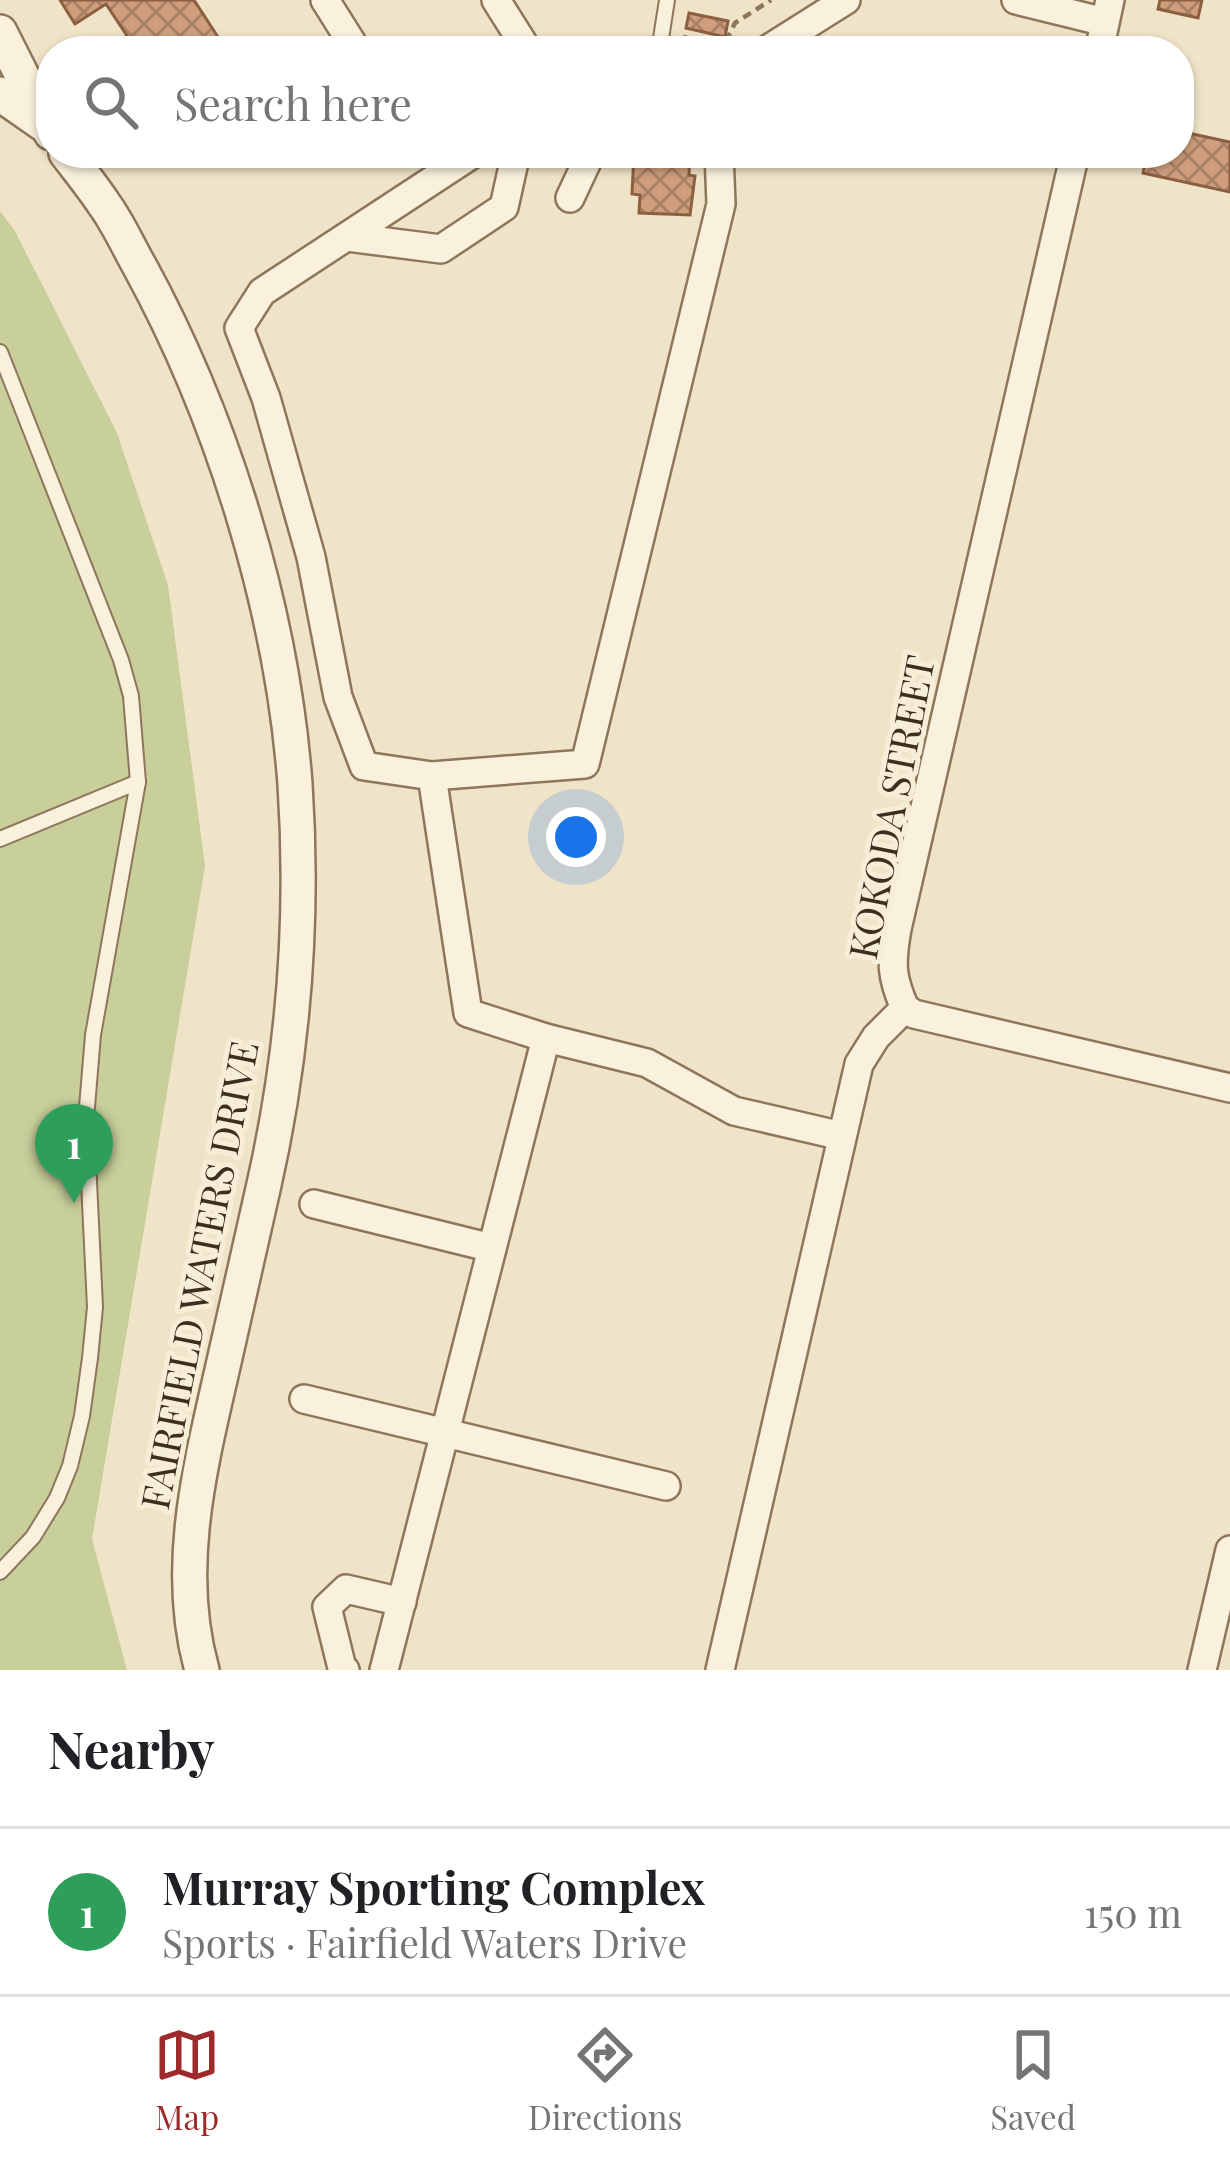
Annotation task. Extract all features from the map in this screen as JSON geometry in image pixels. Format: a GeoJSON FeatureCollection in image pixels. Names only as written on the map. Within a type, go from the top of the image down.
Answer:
{"type":"FeatureCollection","features":[{"type":"Feature","properties":{"kind":"street"},"geometry":{"type":"LineString","coordinates":[[326,0],[348,36]]}},
{"type":"Feature","properties":{"kind":"street"},"geometry":{"type":"LineString","coordinates":[[496,0],[519,36]]}},
{"type":"Feature","properties":{"kind":"street"},"geometry":{"type":"LineString","coordinates":[[789,36],[845,0]]}},
{"type":"Feature","properties":{"kind":"street"},"geometry":{"type":"LineString","coordinates":[[1016,0],[1108,11]]}},
{"type":"Feature","properties":{"kind":"street"},"geometry":{"type":"LineString","coordinates":[[0,32],[36,105]]}},
{"type":"Feature","properties":{"kind":"street"},"geometry":{"type":"LineString","coordinates":[[0,94],[36,120]]}},
{"type":"Feature","properties":{"kind":"street","name":"FAIRFIELD WATERS DRIVE"},"geometry":{"type":"LineString","coordinates":[[77,168],[106,206],[163,310],[211,420],[261,586],[280,669],[295,783],[298,912],[291,1019],[271,1153],[190,1529],[191,1596],[202,1670]]}},
{"type":"Feature","properties":{"kind":"street"},"geometry":{"type":"LineString","coordinates":[[430,168],[436,179]]}},
{"type":"Feature","properties":{"kind":"street"},"geometry":{"type":"LineString","coordinates":[[452,168],[262,292],[238,328],[266,398],[311,557],[338,697],[364,766],[432,776],[585,764],[721,204],[720,168]]}},
{"type":"Feature","properties":{"kind":"street"},"geometry":{"type":"LineString","coordinates":[[347,237],[441,249],[503,207],[512,168]]}},
{"type":"Feature","properties":{"kind":"street"},"geometry":{"type":"LineString","coordinates":[[570,198],[584,168]]}},
{"type":"Feature","properties":{"kind":"street","name":"KOKODA STREET"},"geometry":{"type":"LineString","coordinates":[[720,1670],[859,1064],[865,1050],[905,1008],[894,985],[891,963],[897,929],[1072,168]]}},
{"type":"Feature","properties":{"kind":"street"},"geometry":{"type":"LineString","coordinates":[[432,776],[468,1013],[647,1064],[734,1111],[842,1136]]}},
{"type":"Feature","properties":{"kind":"street"},"geometry":{"type":"LineString","coordinates":[[905,1008],[914,1014],[1230,1088]]}},
{"type":"Feature","properties":{"kind":"street"},"geometry":{"type":"LineString","coordinates":[[384,1670],[546,1038]]}},
{"type":"Feature","properties":{"kind":"street"},"geometry":{"type":"LineString","coordinates":[[314,1204],[492,1248]]}},
{"type":"Feature","properties":{"kind":"street"},"geometry":{"type":"LineString","coordinates":[[304,1399],[666,1486]]}},
{"type":"Feature","properties":{"kind":"street"},"geometry":{"type":"LineString","coordinates":[[1202,1670],[1230,1550]]}},
{"type":"Feature","properties":{"kind":"street"},"geometry":{"type":"LineString","coordinates":[[344,1670],[327,1607],[346,1588],[402,1602]]}},
{"type":"Feature","properties":{"kind":"lane"},"geometry":{"type":"LineString","coordinates":[[661,36],[667,0]]}},
{"type":"Feature","properties":{"kind":"lane"},"geometry":{"type":"LineString","coordinates":[[0,352],[121,660],[130,696],[138,782],[93,1035],[86,1119],[94,1307],[82,1416],[57,1498],[34,1537],[0,1572]]}},
{"type":"Feature","properties":{"kind":"lane"},"geometry":{"type":"LineString","coordinates":[[0,839],[138,782]]}},
{"type":"Feature","properties":{"kind":"path"},"geometry":{"type":"LineString","coordinates":[[728,36],[735,23],[771,0]]}},
{"type":"Feature","properties":{"kind":"green space"},"geometry":{"type":"Polygon","coordinates":[[[0,211],[15,231],[117,433],[168,585],[205,866],[92,1539],[127,1670],[0,1670],[0,211]]]}},
{"type":"Feature","properties":{"kind":"building"},"geometry":{"type":"Polygon","coordinates":[[[60,0],[194,0],[217,36],[127,36],[106,4],[75,24],[60,0]]]}},
{"type":"Feature","properties":{"kind":"building"},"geometry":{"type":"Polygon","coordinates":[[[1160,0],[1202,0],[1198,18],[1158,9],[1160,0]]]}},
{"type":"Feature","properties":{"kind":"building"},"geometry":{"type":"Polygon","coordinates":[[[689,13],[728,21],[725,36],[686,28],[689,13]]]}},
{"type":"Feature","properties":{"kind":"building"},"geometry":{"type":"Polygon","coordinates":[[[1194,134],[1230,142],[1230,192],[1143,173],[1144,168],[1194,168],[1194,134]]]}},
{"type":"Feature","properties":{"kind":"building"},"geometry":{"type":"Polygon","coordinates":[[[633,168],[689,168],[689,175],[695,176],[690,215],[639,213],[640,195],[632,194],[633,168]]]}},
{"type":"Feature","properties":{"kind":"place","name":"Murray Sporting Complex"},"geometry":{"type":"Point","coordinates":[74,1203]}}]}
